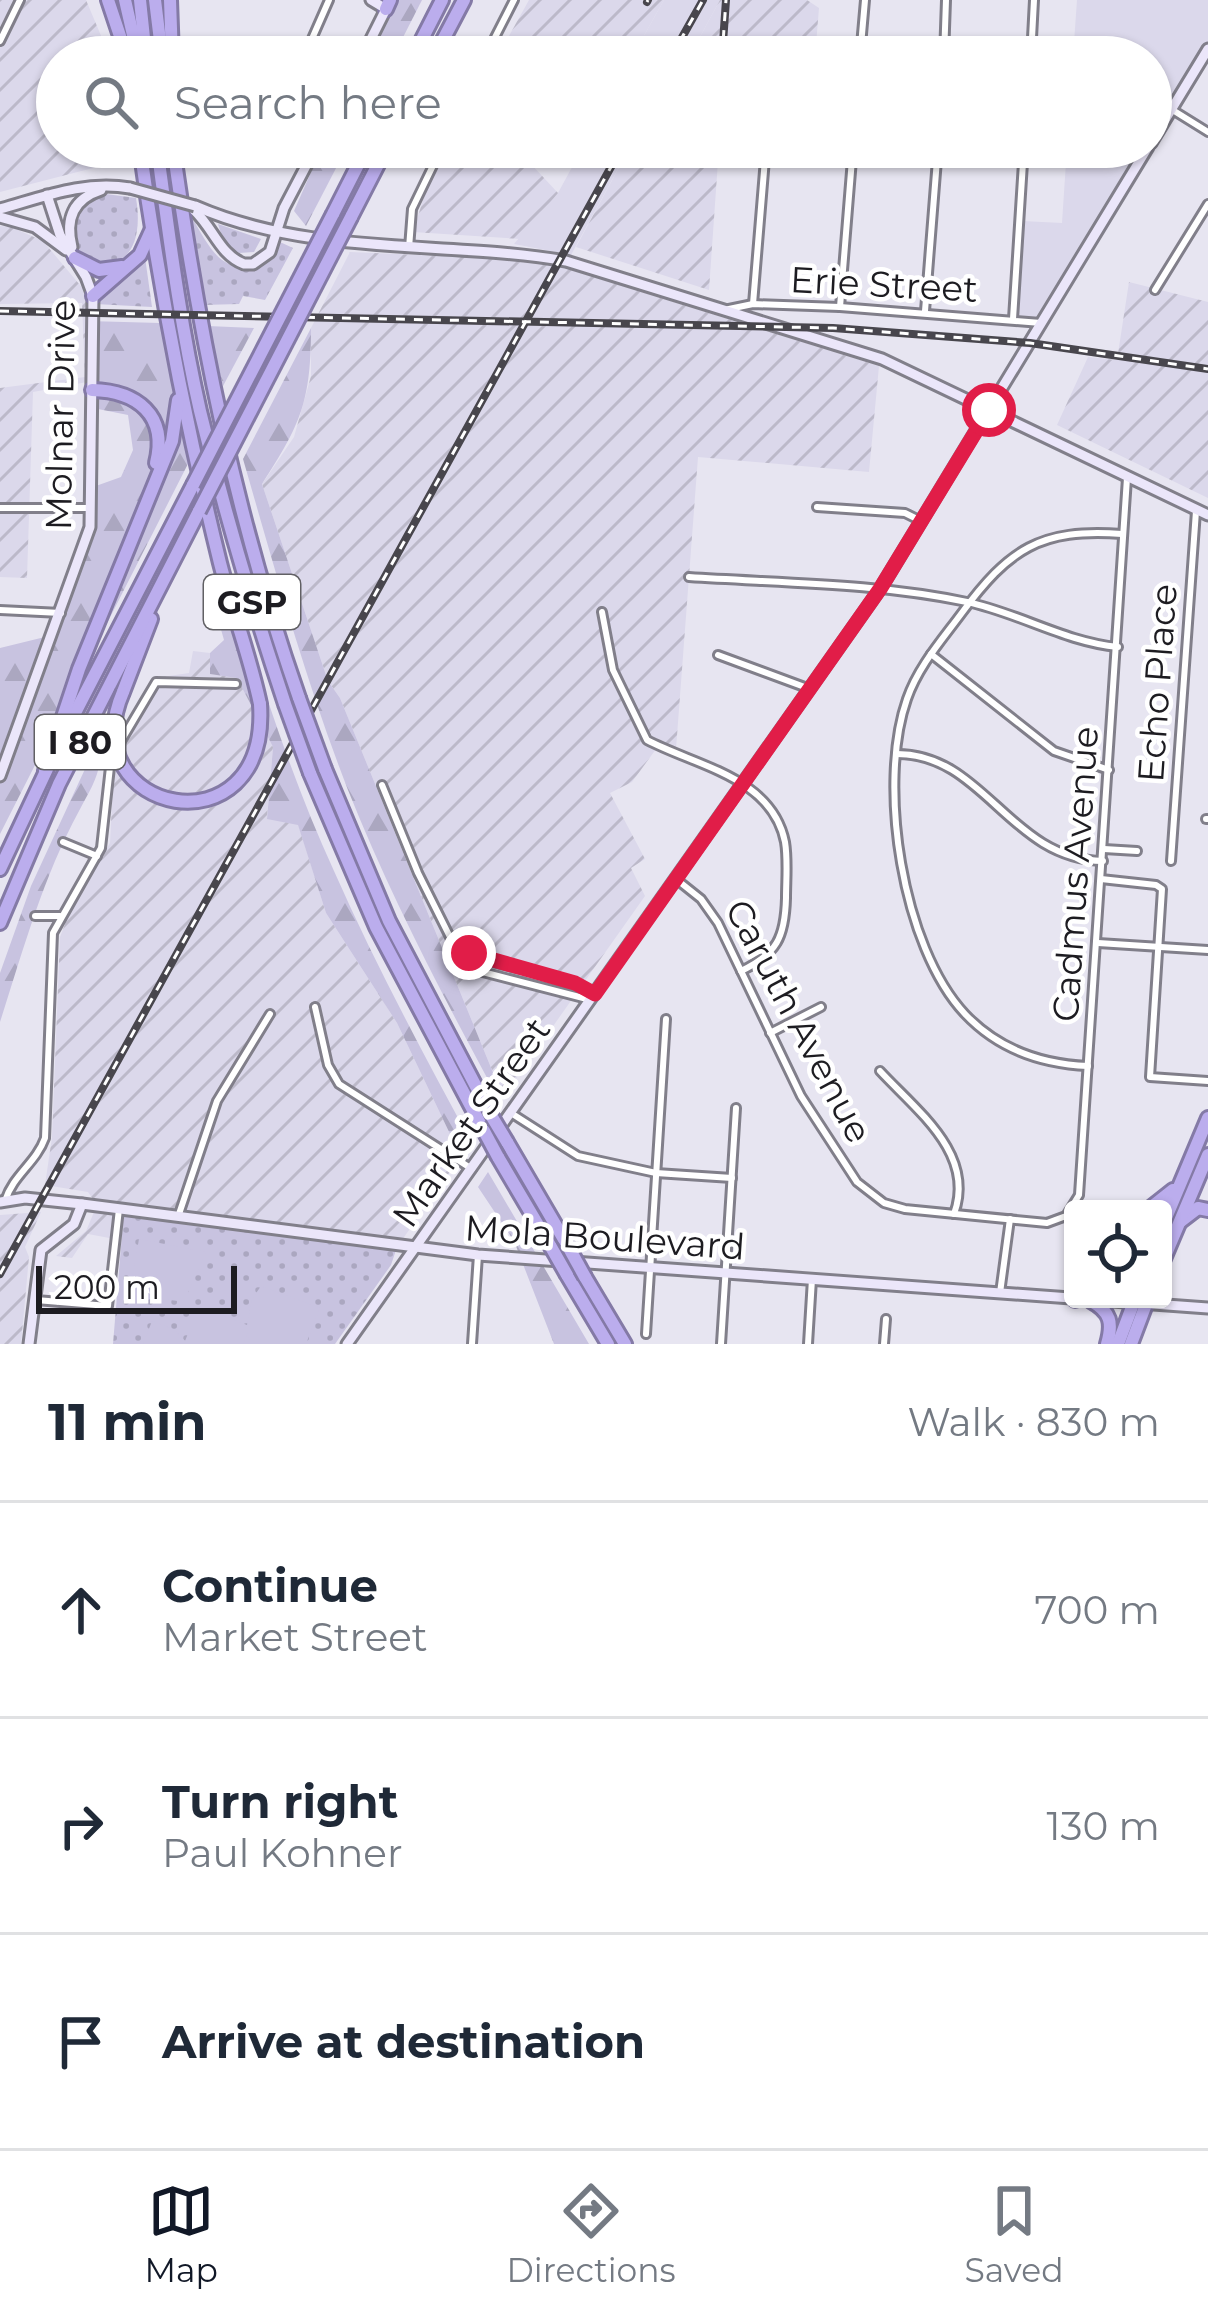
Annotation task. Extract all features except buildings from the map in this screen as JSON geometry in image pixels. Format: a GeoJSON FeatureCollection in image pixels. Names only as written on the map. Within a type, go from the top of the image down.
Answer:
{"type":"FeatureCollection","features":[{"type":"Feature","properties":{"kind":"highway"},"geometry":{"type":"LineString","coordinates":[[108,0],[120,36]]}},
{"type":"Feature","properties":{"kind":"highway"},"geometry":{"type":"LineString","coordinates":[[125,0],[136,36]]}},
{"type":"Feature","properties":{"kind":"highway"},"geometry":{"type":"LineString","coordinates":[[140,0],[141,36]]}},
{"type":"Feature","properties":{"kind":"highway"},"geometry":{"type":"LineString","coordinates":[[155,0],[159,36]]}},
{"type":"Feature","properties":{"kind":"highway"},"geometry":{"type":"LineString","coordinates":[[170,0],[171,36]]}},
{"type":"Feature","properties":{"kind":"highway"},"geometry":{"type":"LineString","coordinates":[[424,36],[442,0]]}},
{"type":"Feature","properties":{"kind":"highway"},"geometry":{"type":"LineString","coordinates":[[445,36],[464,0]]}},
{"type":"Feature","properties":{"kind":"highway"},"geometry":{"type":"LineString","coordinates":[[102,610],[176,426],[178,393],[143,168]]}},
{"type":"Feature","properties":{"kind":"highway","name":"GSP"},"geometry":{"type":"LineString","coordinates":[[160,168],[200,410],[249,592],[292,701],[396,935],[492,1117],[625,1344]]}},
{"type":"Feature","properties":{"kind":"highway","name":"GSP"},"geometry":{"type":"LineString","coordinates":[[176,168],[202,338],[226,449],[310,773],[383,942],[484,1132],[608,1344]]}},
{"type":"Feature","properties":{"kind":"highway","name":"I 80"},"geometry":{"type":"LineString","coordinates":[[0,869],[45,771],[356,168]]}},
{"type":"Feature","properties":{"kind":"highway","name":"I 80"},"geometry":{"type":"LineString","coordinates":[[0,923],[54,795],[376,168]]}},
{"type":"Feature","properties":{"kind":"highway"},"geometry":{"type":"LineString","coordinates":[[93,296],[140,255],[151,230]]}},
{"type":"Feature","properties":{"kind":"highway"},"geometry":{"type":"LineString","coordinates":[[75,258],[109,271],[129,264]]}},
{"type":"Feature","properties":{"kind":"highway"},"geometry":{"type":"LineString","coordinates":[[168,328],[221,566],[260,704],[260,742],[246,775],[220,796],[183,803],[149,793],[125,770],[112,726],[170,567]]}},
{"type":"Feature","properties":{"kind":"highway"},"geometry":{"type":"LineString","coordinates":[[45,771],[68,697],[150,484],[160,437],[152,414],[133,398],[122,392],[92,390]]}},
{"type":"Feature","properties":{"kind":"highway"},"geometry":{"type":"LineString","coordinates":[[1172,1216],[1178,1185],[1208,1118]]}},
{"type":"Feature","properties":{"kind":"highway"},"geometry":{"type":"LineString","coordinates":[[1207,1157],[1208,1185]]}},
{"type":"Feature","properties":{"kind":"highway"},"geometry":{"type":"LineString","coordinates":[[1172,1222],[1207,1157]]}},
{"type":"Feature","properties":{"kind":"highway"},"geometry":{"type":"LineString","coordinates":[[1160,1200],[1178,1185]]}},
{"type":"Feature","properties":{"kind":"highway"},"geometry":{"type":"LineString","coordinates":[[1172,1225],[1192,1210],[1208,1210]]}},
{"type":"Feature","properties":{"kind":"highway"},"geometry":{"type":"LineString","coordinates":[[1099,1308],[1112,1327],[1107,1344]]}},
{"type":"Feature","properties":{"kind":"highway"},"geometry":{"type":"LineString","coordinates":[[1118,1344],[1138,1308]]}},
{"type":"Feature","properties":{"kind":"highway"},"geometry":{"type":"LineString","coordinates":[[1131,1344],[1140,1308]]}},
{"type":"Feature","properties":{"kind":"street"},"geometry":{"type":"LineString","coordinates":[[0,41],[20,0]]}},
{"type":"Feature","properties":{"kind":"street"},"geometry":{"type":"LineString","coordinates":[[313,36],[329,0]]}},
{"type":"Feature","properties":{"kind":"street"},"geometry":{"type":"LineString","coordinates":[[370,36],[369,0],[388,4],[372,36]]}},
{"type":"Feature","properties":{"kind":"street"},"geometry":{"type":"LineString","coordinates":[[496,36],[514,0]]}},
{"type":"Feature","properties":{"kind":"street"},"geometry":{"type":"LineString","coordinates":[[862,36],[865,0]]}},
{"type":"Feature","properties":{"kind":"street"},"geometry":{"type":"LineString","coordinates":[[945,36],[946,0]]}},
{"type":"Feature","properties":{"kind":"street"},"geometry":{"type":"LineString","coordinates":[[1031,36],[1034,0]]}},
{"type":"Feature","properties":{"kind":"street","name":"Market Street"},"geometry":{"type":"LineString","coordinates":[[1172,107],[1208,49]]}},
{"type":"Feature","properties":{"kind":"street"},"geometry":{"type":"LineString","coordinates":[[1172,110],[1208,132]]}},
{"type":"Feature","properties":{"kind":"street"},"geometry":{"type":"LineString","coordinates":[[0,213],[47,195],[95,186],[130,188],[185,202],[204,215],[228,257],[253,264],[270,252],[275,230],[306,168]]}},
{"type":"Feature","properties":{"kind":"street"},"geometry":{"type":"LineString","coordinates":[[409,248],[412,208],[432,168]]}},
{"type":"Feature","properties":{"kind":"street"},"geometry":{"type":"LineString","coordinates":[[753,304],[764,168]]}},
{"type":"Feature","properties":{"kind":"street"},"geometry":{"type":"LineString","coordinates":[[840,307],[851,168]]}},
{"type":"Feature","properties":{"kind":"street"},"geometry":{"type":"LineString","coordinates":[[925,313],[936,168]]}},
{"type":"Feature","properties":{"kind":"street"},"geometry":{"type":"LineString","coordinates":[[1012,319],[1023,168]]}},
{"type":"Feature","properties":{"kind":"street","name":"Market Street"},"geometry":{"type":"LineString","coordinates":[[346,1344],[880,589],[1136,168]]}},
{"type":"Feature","properties":{"kind":"street"},"geometry":{"type":"LineString","coordinates":[[75,258],[69,226],[75,205],[94,192],[130,188]]}},
{"type":"Feature","properties":{"kind":"street","name":"Molnar Drive"},"geometry":{"type":"LineString","coordinates":[[0,776],[86,544],[92,508],[93,296],[55,224],[47,195]]}},
{"type":"Feature","properties":{"kind":"street"},"geometry":{"type":"LineString","coordinates":[[1155,290],[1208,204]]}},
{"type":"Feature","properties":{"kind":"street"},"geometry":{"type":"LineString","coordinates":[[0,213],[35,227],[75,258]]}},
{"type":"Feature","properties":{"kind":"street"},"geometry":{"type":"LineString","coordinates":[[204,215],[409,248],[545,256],[882,359],[1208,515]]}},
{"type":"Feature","properties":{"kind":"street","name":"Erie Street"},"geometry":{"type":"LineString","coordinates":[[724,310],[753,304],[840,307],[1042,323]]}},
{"type":"Feature","properties":{"kind":"street","name":"Cadmus Avenue"},"geometry":{"type":"LineString","coordinates":[[1010,1219],[1052,1222],[1066,1216],[1076,1203],[1127,475]]}},
{"type":"Feature","properties":{"kind":"street"},"geometry":{"type":"LineString","coordinates":[[817,507],[905,513],[921,520]]}},
{"type":"Feature","properties":{"kind":"street"},"geometry":{"type":"LineString","coordinates":[[0,508],[92,508]]}},
{"type":"Feature","properties":{"kind":"street","name":"Echo Place"},"geometry":{"type":"LineString","coordinates":[[1171,861],[1196,510]]}},
{"type":"Feature","properties":{"kind":"street"},"geometry":{"type":"LineString","coordinates":[[1088,1066],[1056,1064],[1009,1048],[980,1028],[947,992],[903,880],[896,826],[896,754],[908,697],[932,654],[996,568],[1034,543],[1076,532],[1123,534]]}},
{"type":"Feature","properties":{"kind":"street"},"geometry":{"type":"LineString","coordinates":[[689,577],[880,589],[969,602],[1085,643],[1118,647]]}},
{"type":"Feature","properties":{"kind":"street"},"geometry":{"type":"LineString","coordinates":[[0,610],[61,613]]}},
{"type":"Feature","properties":{"kind":"street"},"geometry":{"type":"LineString","coordinates":[[602,612],[613,670],[647,740],[743,784],[776,819],[786,854],[785,924],[769,956],[741,971]]}},
{"type":"Feature","properties":{"kind":"street"},"geometry":{"type":"LineString","coordinates":[[932,654],[1054,751],[1109,770]]}},
{"type":"Feature","properties":{"kind":"street"},"geometry":{"type":"LineString","coordinates":[[718,655],[810,689]]}},
{"type":"Feature","properties":{"kind":"street"},"geometry":{"type":"LineString","coordinates":[[2,1202],[45,1138],[52,953],[60,916],[98,856],[104,838],[111,758],[151,686],[161,681],[236,684]]}},
{"type":"Feature","properties":{"kind":"street"},"geometry":{"type":"LineString","coordinates":[[896,754],[921,756],[952,770],[1052,851],[1103,861]]}},
{"type":"Feature","properties":{"kind":"street"},"geometry":{"type":"LineString","coordinates":[[382,785],[457,956],[471,969],[593,997]]}},
{"type":"Feature","properties":{"kind":"street"},"geometry":{"type":"LineString","coordinates":[[63,842],[98,856]]}},
{"type":"Feature","properties":{"kind":"street"},"geometry":{"type":"LineString","coordinates":[[1104,849],[1137,851]]}},
{"type":"Feature","properties":{"kind":"street","name":"Caruth Avenue"},"geometry":{"type":"LineString","coordinates":[[675,879],[691,888],[711,910],[801,1096],[865,1190],[894,1207],[1010,1219]]}},
{"type":"Feature","properties":{"kind":"street"},"geometry":{"type":"LineString","coordinates":[[1101,879],[1162,889],[1150,1077],[1208,1081]]}},
{"type":"Feature","properties":{"kind":"street"},"geometry":{"type":"LineString","coordinates":[[35,916],[60,916]]}},
{"type":"Feature","properties":{"kind":"street"},"geometry":{"type":"LineString","coordinates":[[450,940],[469,953],[575,983],[593,997]]}},
{"type":"Feature","properties":{"kind":"street"},"geometry":{"type":"LineString","coordinates":[[1097,944],[1208,950]]}},
{"type":"Feature","properties":{"kind":"street"},"geometry":{"type":"LineString","coordinates":[[315,1007],[328,1065],[339,1084],[472,1169]]}},
{"type":"Feature","properties":{"kind":"street"},"geometry":{"type":"LineString","coordinates":[[770,1033],[821,1007]]}},
{"type":"Feature","properties":{"kind":"street"},"geometry":{"type":"LineString","coordinates":[[178,1217],[217,1101],[270,1014]]}},
{"type":"Feature","properties":{"kind":"street"},"geometry":{"type":"LineString","coordinates":[[646,1334],[666,1018]]}},
{"type":"Feature","properties":{"kind":"street"},"geometry":{"type":"LineString","coordinates":[[880,1071],[952,1153],[960,1186],[954,1214]]}},
{"type":"Feature","properties":{"kind":"street"},"geometry":{"type":"LineString","coordinates":[[722,1344],[736,1108]]}},
{"type":"Feature","properties":{"kind":"street"},"geometry":{"type":"LineString","coordinates":[[511,1113],[578,1156],[656,1173],[732,1178]]}},
{"type":"Feature","properties":{"kind":"street","name":"Mola Boulevard"},"geometry":{"type":"LineString","coordinates":[[2,1202],[25,1198],[82,1204],[478,1255],[1064,1298]]}},
{"type":"Feature","properties":{"kind":"street"},"geometry":{"type":"LineString","coordinates":[[28,1344],[41,1250],[74,1224],[82,1204]]}},
{"type":"Feature","properties":{"kind":"street"},"geometry":{"type":"LineString","coordinates":[[32,1300],[108,1306],[118,1209]]}},
{"type":"Feature","properties":{"kind":"street"},"geometry":{"type":"LineString","coordinates":[[1000,1293],[1010,1219]]}},
{"type":"Feature","properties":{"kind":"street"},"geometry":{"type":"LineString","coordinates":[[472,1344],[478,1255]]}},
{"type":"Feature","properties":{"kind":"street"},"geometry":{"type":"LineString","coordinates":[[808,1344],[812,1280]]}},
{"type":"Feature","properties":{"kind":"street","name":"Mola Boulevard"},"geometry":{"type":"LineString","coordinates":[[1172,1305],[1208,1309]]}},
{"type":"Feature","properties":{"kind":"street"},"geometry":{"type":"LineString","coordinates":[[884,1344],[886,1319]]}},
{"type":"Feature","properties":{"kind":"shaded area"},"geometry":{"type":"Polygon","coordinates":[[[0,0],[86,0],[101,36],[36,36],[36,168],[93,168],[0,192],[0,0]]]}},
{"type":"Feature","properties":{"kind":"shaded area"},"geometry":{"type":"Polygon","coordinates":[[[529,0],[664,0],[644,36],[509,36],[529,0]]]}},
{"type":"Feature","properties":{"kind":"shaded area"},"geometry":{"type":"Polygon","coordinates":[[[664,0],[720,0],[700,36],[644,36],[664,0]]]}},
{"type":"Feature","properties":{"kind":"shaded area"},"geometry":{"type":"Polygon","coordinates":[[[720,0],[807,0],[819,8],[817,36],[700,36],[720,0]]]}},
{"type":"Feature","properties":{"kind":"shaded area"},"geometry":{"type":"Polygon","coordinates":[[[1077,0],[1208,0],[1208,43],[1172,102],[1172,36],[1074,36],[1077,0]]]}},
{"type":"Feature","properties":{"kind":"shaded area"},"geometry":{"type":"Polygon","coordinates":[[[433,168],[535,168],[558,193],[520,239],[413,232],[433,168]]]}},
{"type":"Feature","properties":{"kind":"shaded area"},"geometry":{"type":"Polygon","coordinates":[[[572,168],[619,168],[571,255],[514,244],[558,193],[572,168]]]}},
{"type":"Feature","properties":{"kind":"shaded area"},"geometry":{"type":"Polygon","coordinates":[[[619,168],[718,168],[709,290],[576,247],[619,168]]]}},
{"type":"Feature","properties":{"kind":"shaded area"},"geometry":{"type":"Polygon","coordinates":[[[1066,168],[1132,168],[1040,321],[1014,318],[1022,221],[1062,223],[1066,168]]]}},
{"type":"Feature","properties":{"kind":"shaded area"},"geometry":{"type":"Polygon","coordinates":[[[0,226],[43,241],[85,291],[88,321],[87,382],[33,392],[27,578],[0,577],[0,388],[85,377],[82,303],[0,304],[0,226]]]}},
{"type":"Feature","properties":{"kind":"shaded area"},"geometry":{"type":"Polygon","coordinates":[[[350,252],[539,260],[879,366],[869,472],[698,457],[676,749],[659,745],[632,782],[610,793],[645,859],[631,868],[645,896],[503,1097],[340,698],[328,681],[262,484],[294,437],[311,376],[311,328],[350,252]]]}},
{"type":"Feature","properties":{"kind":"shaded area"},"geometry":{"type":"Polygon","coordinates":[[[1129,282],[1208,302],[1208,498],[1057,425],[1088,357],[1117,360],[1129,282]]]}},
{"type":"Feature","properties":{"kind":"shaded area"},"geometry":{"type":"Polygon","coordinates":[[[193,651],[210,653],[211,674],[237,677],[273,747],[267,818],[298,824],[326,913],[397,1023],[461,1157],[397,1247],[124,1211],[120,1240],[88,1234],[72,1258],[56,1256],[86,1231],[97,1205],[88,1192],[45,1185],[52,1137],[60,937],[110,843],[114,762],[162,677],[189,673],[193,651]]]}},
{"type":"Feature","properties":{"kind":"shaded area"},"geometry":{"type":"Polygon","coordinates":[[[41,1212],[25,1247],[29,1257],[21,1344],[0,1344],[0,1215],[41,1212]]]}},
{"type":"Feature","properties":{"kind":"green space"},"geometry":{"type":"Polygon","coordinates":[[[396,0],[422,0],[404,36],[378,36],[396,0]]]}},
{"type":"Feature","properties":{"kind":"green space"},"geometry":{"type":"Polygon","coordinates":[[[313,168],[336,168],[306,226],[294,211],[313,168]]]}},
{"type":"Feature","properties":{"kind":"green space"},"geometry":{"type":"Polygon","coordinates":[[[87,197],[136,198],[137,232],[128,253],[114,263],[98,263],[83,255],[74,241],[74,221],[87,197]]]}},
{"type":"Feature","properties":{"kind":"green space"},"geometry":{"type":"Polygon","coordinates":[[[192,218],[216,255],[232,266],[256,268],[280,242],[293,248],[265,300],[243,296],[239,304],[203,305],[192,218]]]}},
{"type":"Feature","properties":{"kind":"green space"},"geometry":{"type":"Polygon","coordinates":[[[218,224],[261,239],[254,252],[239,253],[225,246],[218,224]]]}},
{"type":"Feature","properties":{"kind":"green space"},"geometry":{"type":"Polygon","coordinates":[[[145,257],[152,307],[95,304],[101,288],[145,257]]]}},
{"type":"Feature","properties":{"kind":"green space"},"geometry":{"type":"Polygon","coordinates":[[[88,321],[160,323],[194,452],[0,834],[0,648],[53,635],[78,567],[93,487],[121,477],[133,450],[128,415],[98,409],[87,382],[88,321]]]}},
{"type":"Feature","properties":{"kind":"green space"},"geometry":{"type":"Polygon","coordinates":[[[208,326],[254,328],[223,386],[208,326]]]}},
{"type":"Feature","properties":{"kind":"green space"},"geometry":{"type":"Polygon","coordinates":[[[311,328],[309,375],[301,411],[262,484],[328,681],[340,698],[503,1097],[500,1102],[400,909],[348,790],[305,667],[243,459],[311,328]]]}},
{"type":"Feature","properties":{"kind":"green space"},"geometry":{"type":"Polygon","coordinates":[[[226,567],[302,797],[383,974],[471,1142],[461,1157],[397,1023],[326,913],[298,825],[267,819],[273,747],[237,678],[210,674],[210,653],[224,640],[208,584],[226,567]]]}},
{"type":"Feature","properties":{"kind":"green space"},"geometry":{"type":"Polygon","coordinates":[[[97,743],[96,777],[44,888],[0,1022],[0,973],[31,886],[97,743]]]}},
{"type":"Feature","properties":{"kind":"green space"},"geometry":{"type":"Polygon","coordinates":[[[488,1172],[589,1344],[554,1344],[514,1241],[478,1187],[488,1172]]]}},
{"type":"Feature","properties":{"kind":"green space"},"geometry":{"type":"Polygon","coordinates":[[[124,1210],[397,1247],[391,1265],[335,1344],[113,1344],[124,1210]]]}},
{"type":"Feature","properties":{"kind":"green space"},"geometry":{"type":"Polygon","coordinates":[[[139,1239],[206,1252],[188,1293],[178,1301],[129,1295],[139,1239]]]}},
{"type":"Feature","properties":{"kind":"green space"},"geometry":{"type":"Polygon","coordinates":[[[261,1286],[320,1308],[306,1344],[250,1344],[248,1333],[243,1344],[143,1344],[152,1321],[175,1330],[185,1341],[199,1306],[247,1325],[252,1299],[261,1286]]]}},
{"type":"Feature","properties":{"kind":"railway"},"geometry":{"type":"LineString","coordinates":[[683,36],[703,0]]}},
{"type":"Feature","properties":{"kind":"railway"},"geometry":{"type":"LineString","coordinates":[[723,36],[726,0]]}},
{"type":"Feature","properties":{"kind":"railway"},"geometry":{"type":"LineString","coordinates":[[0,1274],[610,168]]}},
{"type":"Feature","properties":{"kind":"railway"},"geometry":{"type":"LineString","coordinates":[[0,311],[833,328],[1030,343],[1208,369]]}},
{"type":"Feature","properties":{"kind":"route"},"geometry":{"type":"LineString","coordinates":[[469,953],[575,983],[595,994],[880,589],[989,410]]}}]}
